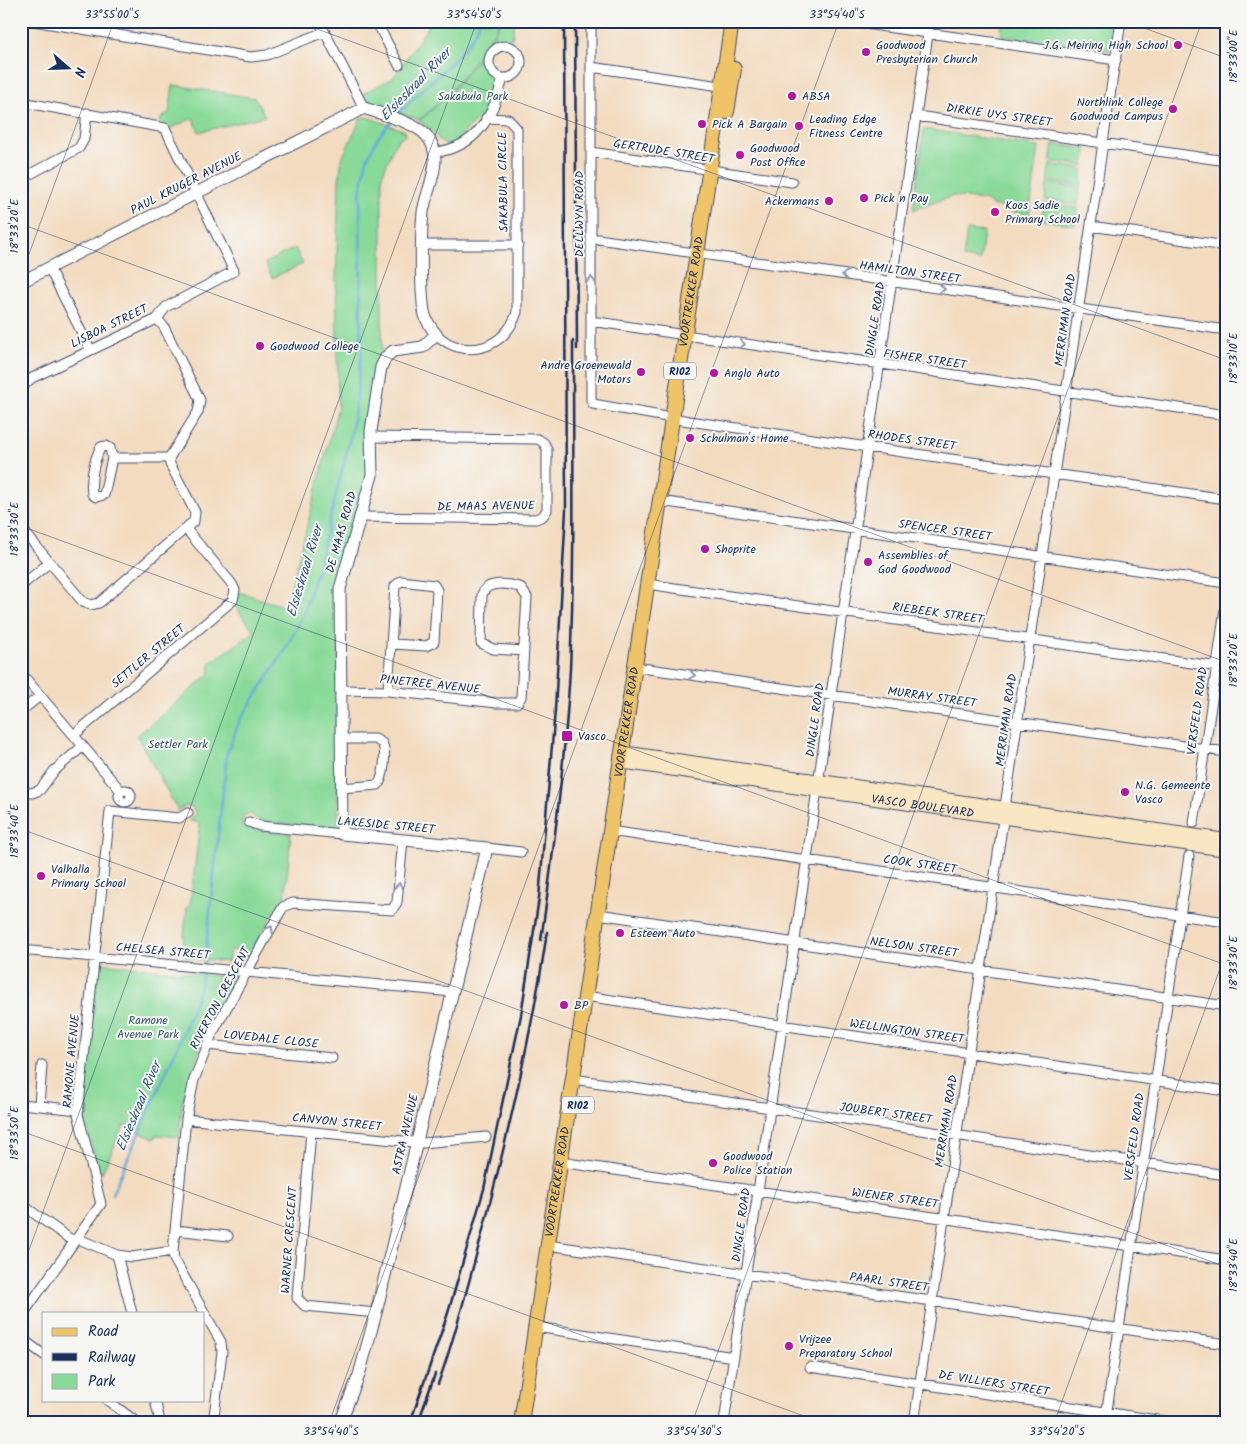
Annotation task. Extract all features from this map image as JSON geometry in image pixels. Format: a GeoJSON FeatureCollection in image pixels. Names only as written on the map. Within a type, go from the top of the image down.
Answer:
{"type":"FeatureCollection","features":[{"type":"Feature","properties":{"kind":"main road","name":"VOORTREKKER ROAD"},"geometry":{"type":"LineString","coordinates":[[522,1423],[540,1328],[578,1080],[714,171],[726,87],[732,21]]}},
{"type":"Feature","properties":{"kind":"main road","name":"VOORTREKKER ROAD"},"geometry":{"type":"LineString","coordinates":[[726,87],[741,21]]}},
{"type":"Feature","properties":{"kind":"main road","name":"VASCO BOULEVARD"},"geometry":{"type":"LineString","coordinates":[[626,758],[1006,812],[1226,840]]}},
{"type":"Feature","properties":{"kind":"main road","name":"VASCO BOULEVARD"},"geometry":{"type":"LineString","coordinates":[[1006,812],[1226,850]]}},
{"type":"Feature","properties":{"kind":"main road","name":"VOORTREKKER ROAD"},"geometry":{"type":"LineString","coordinates":[[531,1423],[540,1328]]}},
{"type":"Feature","properties":{"kind":"street"},"geometry":{"type":"LineString","coordinates":[[34,21],[251,57],[267,54],[324,32]]}},
{"type":"Feature","properties":{"kind":"street"},"geometry":{"type":"LineString","coordinates":[[106,33],[108,21]]}},
{"type":"Feature","properties":{"kind":"street"},"geometry":{"type":"LineString","coordinates":[[319,21],[364,108],[412,126],[426,135],[435,152],[434,171],[423,212],[423,245],[424,313],[436,334]]}},
{"type":"Feature","properties":{"kind":"street"},"geometry":{"type":"LineString","coordinates":[[376,21],[399,65]]}},
{"type":"Feature","properties":{"kind":"street","name":"DELLWYN ROAD"},"geometry":{"type":"LineString","coordinates":[[591,21],[591,400],[595,405]]}},
{"type":"Feature","properties":{"kind":"street"},"geometry":{"type":"LineString","coordinates":[[844,21],[1116,60]]}},
{"type":"Feature","properties":{"kind":"street","name":"DINGLE ROAD"},"geometry":{"type":"LineString","coordinates":[[724,1423],[880,365],[894,282],[930,21]]}},
{"type":"Feature","properties":{"kind":"street","name":"MERRIMAN ROAD"},"geometry":{"type":"LineString","coordinates":[[914,1423],[1006,812],[1121,21]]}},
{"type":"Feature","properties":{"kind":"street"},"geometry":{"type":"LineString","coordinates":[[591,67],[726,87]]}},
{"type":"Feature","properties":{"kind":"street"},"geometry":{"type":"LineString","coordinates":[[486,118],[498,97],[503,78]]}},
{"type":"Feature","properties":{"kind":"street"},"geometry":{"type":"LineString","coordinates":[[21,102],[159,125],[168,131],[198,193]]}},
{"type":"Feature","properties":{"kind":"street","name":"PAUL KRUGER AVENUE"},"geometry":{"type":"LineString","coordinates":[[21,282],[364,108]]}},
{"type":"Feature","properties":{"kind":"street"},"geometry":{"type":"LineString","coordinates":[[21,179],[79,148],[84,139],[87,113]]}},
{"type":"Feature","properties":{"kind":"street","name":"DIRKIE UYS STREET"},"geometry":{"type":"LineString","coordinates":[[917,116],[1226,161]]}},
{"type":"Feature","properties":{"kind":"street","name":"SAKABULA CIRCLE"},"geometry":{"type":"LineString","coordinates":[[435,152],[455,149],[465,144],[486,118],[508,119],[516,129],[517,312],[510,330],[493,344],[476,350],[454,346],[436,334]]}},
{"type":"Feature","properties":{"kind":"street","name":"GERTRUDE STREET"},"geometry":{"type":"LineString","coordinates":[[591,152],[792,182]]}},
{"type":"Feature","properties":{"kind":"street","name":"LISBOA STREET"},"geometry":{"type":"LineString","coordinates":[[21,392],[23,386],[32,378],[157,319],[166,307],[233,274],[234,270],[198,193]]}},
{"type":"Feature","properties":{"kind":"street"},"geometry":{"type":"LineString","coordinates":[[1091,226],[1226,246]]}},
{"type":"Feature","properties":{"kind":"street","name":"HAMILTON STREET"},"geometry":{"type":"LineString","coordinates":[[591,238],[1226,330]]}},
{"type":"Feature","properties":{"kind":"street","name":"SAKABULA CIRCLE"},"geometry":{"type":"LineString","coordinates":[[423,245],[518,245]]}},
{"type":"Feature","properties":{"kind":"street"},"geometry":{"type":"LineString","coordinates":[[49,268],[90,349]]}},
{"type":"Feature","properties":{"kind":"street"},"geometry":{"type":"LineString","coordinates":[[21,528],[83,602],[95,604],[186,529],[195,519],[195,512],[170,464],[169,458],[198,412],[200,402],[198,393],[164,327],[157,319]]}},
{"type":"Feature","properties":{"kind":"street","name":"FISHER STREET"},"geometry":{"type":"LineString","coordinates":[[591,321],[1226,415]]}},
{"type":"Feature","properties":{"kind":"street","name":"DE MAAS ROAD"},"geometry":{"type":"LineString","coordinates":[[342,834],[340,589],[372,475],[371,437],[384,360],[393,351],[426,345],[436,334]]}},
{"type":"Feature","properties":{"kind":"street","name":"RHODES STREET"},"geometry":{"type":"LineString","coordinates":[[595,405],[677,419],[1226,499]]}},
{"type":"Feature","properties":{"kind":"street","name":"DE MAAS AVENUE"},"geometry":{"type":"LineString","coordinates":[[360,517],[536,519],[543,516],[547,510],[547,449],[544,443],[538,439],[371,437]]}},
{"type":"Feature","properties":{"kind":"street"},"geometry":{"type":"LineString","coordinates":[[106,446],[110,448],[112,458],[105,492],[102,497],[96,497],[92,494],[92,486],[101,447],[106,446]]}},
{"type":"Feature","properties":{"kind":"street"},"geometry":{"type":"LineString","coordinates":[[112,458],[169,458]]}},
{"type":"Feature","properties":{"kind":"street","name":"SPENCER STREET"},"geometry":{"type":"LineString","coordinates":[[664,502],[1226,583]]}},
{"type":"Feature","properties":{"kind":"street","name":"SETTLER STREET"},"geometry":{"type":"LineString","coordinates":[[74,735],[233,600],[235,594],[232,584],[186,529]]}},
{"type":"Feature","properties":{"kind":"street"},"geometry":{"type":"LineString","coordinates":[[21,586],[50,562]]}},
{"type":"Feature","properties":{"kind":"street"},"geometry":{"type":"LineString","coordinates":[[388,691],[392,644],[393,594],[396,584],[407,581],[434,584],[437,590],[434,642],[426,646],[392,644]]}},
{"type":"Feature","properties":{"kind":"street","name":"RIEBEEK STREET"},"geometry":{"type":"LineString","coordinates":[[652,585],[1221,667]]}},
{"type":"Feature","properties":{"kind":"street"},"geometry":{"type":"LineString","coordinates":[[488,586],[515,586],[522,588],[526,593],[524,651],[492,650],[481,643],[482,594],[488,586]]}},
{"type":"Feature","properties":{"kind":"street","name":"VERSFELD ROAD"},"geometry":{"type":"LineString","coordinates":[[1194,823],[1204,749],[1221,667],[1226,603]]}},
{"type":"Feature","properties":{"kind":"street","name":"PINETREE AVENUE"},"geometry":{"type":"LineString","coordinates":[[340,690],[388,691],[497,703],[517,703],[521,696],[524,651]]}},
{"type":"Feature","properties":{"kind":"street","name":"MURRAY STREET"},"geometry":{"type":"LineString","coordinates":[[639,668],[1226,752]]}},
{"type":"Feature","properties":{"kind":"street"},"geometry":{"type":"LineString","coordinates":[[21,673],[121,791]]}},
{"type":"Feature","properties":{"kind":"street"},"geometry":{"type":"LineString","coordinates":[[21,710],[40,696]]}},
{"type":"Feature","properties":{"kind":"street"},"geometry":{"type":"LineString","coordinates":[[341,739],[375,739],[382,743],[385,749],[382,778],[378,786],[341,788]]}},
{"type":"Feature","properties":{"kind":"street"},"geometry":{"type":"LineString","coordinates":[[21,792],[32,793],[40,790],[54,771],[83,746]]}},
{"type":"Feature","properties":{"kind":"street","name":"RAMONE AVENUE"},"geometry":{"type":"LineString","coordinates":[[21,1317],[100,1207],[101,1201],[79,1110],[110,811],[179,818],[188,813]]}},
{"type":"Feature","properties":{"kind":"street","name":"LAKESIDE STREET"},"geometry":{"type":"LineString","coordinates":[[249,822],[260,826],[521,852]]}},
{"type":"Feature","properties":{"kind":"street","name":"COOK STREET"},"geometry":{"type":"LineString","coordinates":[[615,832],[1226,922]]}},
{"type":"Feature","properties":{"kind":"street","name":"RIVERTON CRESCENT"},"geometry":{"type":"LineString","coordinates":[[204,1312],[174,1259],[173,1251],[186,1119],[194,1080],[207,1045],[280,911],[287,904],[384,912],[394,909],[397,902],[403,840]]}},
{"type":"Feature","properties":{"kind":"street","name":"ASTRA AVENUE"},"geometry":{"type":"LineString","coordinates":[[340,1423],[359,1375],[376,1313],[487,848]]}},
{"type":"Feature","properties":{"kind":"street","name":"VERSFELD ROAD"},"geometry":{"type":"LineString","coordinates":[[1105,1423],[1117,1328],[1189,856]]}},
{"type":"Feature","properties":{"kind":"street","name":"NELSON STREET"},"geometry":{"type":"LineString","coordinates":[[602,915],[1226,1006]]}},
{"type":"Feature","properties":{"kind":"street","name":"CHELSEA STREET"},"geometry":{"type":"LineString","coordinates":[[21,950],[452,992]]}},
{"type":"Feature","properties":{"kind":"street","name":"WELLINGTON STREET"},"geometry":{"type":"LineString","coordinates":[[590,997],[1226,1091]]}},
{"type":"Feature","properties":{"kind":"street","name":"LOVEDALE CLOSE"},"geometry":{"type":"LineString","coordinates":[[207,1045],[332,1058]]}},
{"type":"Feature","properties":{"kind":"street"},"geometry":{"type":"LineString","coordinates":[[39,1106],[42,1065]]}},
{"type":"Feature","properties":{"kind":"street","name":"JOUBERT STREET"},"geometry":{"type":"LineString","coordinates":[[578,1080],[1226,1176]]}},
{"type":"Feature","properties":{"kind":"street"},"geometry":{"type":"LineString","coordinates":[[21,1104],[79,1110]]}},
{"type":"Feature","properties":{"kind":"street","name":"CANYON STREET"},"geometry":{"type":"LineString","coordinates":[[186,1119],[417,1142],[486,1136]]}},
{"type":"Feature","properties":{"kind":"street","name":"WARNER CRESCENT"},"geometry":{"type":"LineString","coordinates":[[311,1132],[296,1298],[305,1306],[376,1313]]}},
{"type":"Feature","properties":{"kind":"street","name":"WIENER STREET"},"geometry":{"type":"LineString","coordinates":[[565,1162],[1226,1260]]}},
{"type":"Feature","properties":{"kind":"street"},"geometry":{"type":"LineString","coordinates":[[21,1204],[70,1239],[117,1255],[132,1257],[173,1251]]}},
{"type":"Feature","properties":{"kind":"street"},"geometry":{"type":"LineString","coordinates":[[175,1230],[228,1236]]}},
{"type":"Feature","properties":{"kind":"street","name":"PAARL STREET"},"geometry":{"type":"LineString","coordinates":[[553,1246],[1226,1344]]}},
{"type":"Feature","properties":{"kind":"street"},"geometry":{"type":"LineString","coordinates":[[117,1255],[132,1312]]}},
{"type":"Feature","properties":{"kind":"street","name":"RIVERTON CRESCENT"},"geometry":{"type":"LineString","coordinates":[[205,1314],[221,1342],[222,1352],[214,1416],[210,1423]]}},
{"type":"Feature","properties":{"kind":"street"},"geometry":{"type":"LineString","coordinates":[[540,1328],[734,1357]]}},
{"type":"Feature","properties":{"kind":"street"},"geometry":{"type":"LineString","coordinates":[[21,1338],[42,1354]]}},
{"type":"Feature","properties":{"kind":"street","name":"DE VILLIERS STREET"},"geometry":{"type":"LineString","coordinates":[[810,1367],[1176,1423]]}},
{"type":"Feature","properties":{"kind":"street"},"geometry":{"type":"LineString","coordinates":[[110,1402],[138,1423]]}},
{"type":"Feature","properties":{"kind":"street"},"geometry":{"type":"LineString","coordinates":[[155,1402],[159,1417]]}},
{"type":"Feature","properties":{"kind":"green space"},"geometry":{"type":"Polygon","coordinates":[[[432,21],[500,21],[464,75],[419,120],[369,102],[364,93],[393,78],[432,21]]]}},
{"type":"Feature","properties":{"kind":"green space","name":"Sakabula Park"},"geometry":{"type":"Polygon","coordinates":[[[501,21],[514,21],[513,36],[509,41],[489,51],[484,60],[488,72],[497,87],[493,100],[483,118],[481,116],[452,145],[443,144],[431,130],[419,121],[455,88],[465,76],[485,49],[501,21]]]}},
{"type":"Feature","properties":{"kind":"green space"},"geometry":{"type":"Polygon","coordinates":[[[1012,21],[1113,21],[1109,50],[1002,36],[1001,27],[1012,21]]]}},
{"type":"Feature","properties":{"kind":"green space"},"geometry":{"type":"Polygon","coordinates":[[[173,85],[255,98],[265,116],[199,132],[193,118],[170,129],[160,122],[162,117],[169,113],[173,85]]]}},
{"type":"Feature","properties":{"kind":"green space","name":"Settler Park"},"geometry":{"type":"Polygon","coordinates":[[[367,117],[405,131],[406,135],[399,138],[393,148],[382,176],[382,354],[368,476],[339,571],[338,828],[261,822],[251,814],[244,815],[241,824],[246,829],[291,834],[285,898],[279,903],[249,956],[240,957],[240,950],[230,950],[228,962],[188,958],[182,955],[187,907],[190,905],[200,823],[190,821],[196,813],[191,806],[184,806],[178,811],[137,736],[210,674],[210,663],[255,632],[234,605],[238,599],[239,592],[286,607],[338,407],[336,279],[339,180],[342,158],[361,118],[367,117]]]}},
{"type":"Feature","properties":{"kind":"green space"},"geometry":{"type":"Polygon","coordinates":[[[924,129],[1039,147],[1029,215],[1006,211],[1006,208],[991,205],[988,201],[953,196],[913,210],[924,129]]]}},
{"type":"Feature","properties":{"kind":"green space"},"geometry":{"type":"Polygon","coordinates":[[[1053,144],[1086,149],[1084,166],[1050,161],[1053,144]]]}},
{"type":"Feature","properties":{"kind":"green space"},"geometry":{"type":"Polygon","coordinates":[[[1050,164],[1083,169],[1081,186],[1047,181],[1050,164]]]}},
{"type":"Feature","properties":{"kind":"green space"},"geometry":{"type":"Polygon","coordinates":[[[1047,183],[1080,188],[1078,205],[1045,200],[1047,183]]]}},
{"type":"Feature","properties":{"kind":"green space"},"geometry":{"type":"Polygon","coordinates":[[[1044,203],[1078,208],[1075,225],[1042,220],[1044,203]]]}},
{"type":"Feature","properties":{"kind":"green space"},"geometry":{"type":"Polygon","coordinates":[[[967,230],[984,232],[980,261],[963,258],[967,230]]]}},
{"type":"Feature","properties":{"kind":"green space"},"geometry":{"type":"Polygon","coordinates":[[[295,248],[303,264],[272,278],[265,263],[295,248]]]}},
{"type":"Feature","properties":{"kind":"green space","name":"Ramone Avenue Park"},"geometry":{"type":"Polygon","coordinates":[[[101,963],[236,978],[200,1047],[182,1104],[179,1137],[156,1135],[154,1139],[124,1125],[102,1173],[98,1170],[83,1113],[98,967],[101,963]]]}},
{"type":"Feature","properties":{"kind":"waterway","name":"Elsieskraal River"},"geometry":{"type":"LineString","coordinates":[[397,115],[453,61],[472,36],[480,21]]}},
{"type":"Feature","properties":{"kind":"waterway","name":"Elsieskraal River"},"geometry":{"type":"LineString","coordinates":[[204,966],[227,753],[240,720],[284,652],[303,615],[319,563],[351,434],[361,356],[360,193],[367,159],[378,137],[392,121]]}},
{"type":"Feature","properties":{"kind":"waterway","name":"Elsieskraal River"},"geometry":{"type":"LineString","coordinates":[[112,1194],[179,1043],[199,991],[203,971]]}},
{"type":"Feature","properties":{"kind":"railway"},"geometry":{"type":"LineString","coordinates":[[410,1423],[448,1313],[484,1189],[521,1015],[539,898],[555,710],[566,510],[564,21]]}},
{"type":"Feature","properties":{"kind":"railway"},"geometry":{"type":"LineString","coordinates":[[575,21],[577,349]]}},
{"type":"Feature","properties":{"kind":"railway"},"geometry":{"type":"LineString","coordinates":[[541,940],[558,805],[570,669],[573,546],[573,341]]}},
{"type":"Feature","properties":{"kind":"railway"},"geometry":{"type":"LineString","coordinates":[[438,1384],[462,1309],[501,1159],[527,1046],[547,932]]}},
{"type":"Feature","properties":{"kind":"railway"},"geometry":{"type":"LineString","coordinates":[[418,1423],[435,1374]]}},
{"type":"Feature","properties":{"kind":"place","name":"J.G. Meiring High School"},"geometry":{"type":"Point","coordinates":[1178,45]}},
{"type":"Feature","properties":{"kind":"place","name":"Goodwood Presbyterian Church"},"geometry":{"type":"Point","coordinates":[866,52]}},
{"type":"Feature","properties":{"kind":"place","name":"ABSA"},"geometry":{"type":"Point","coordinates":[792,96]}},
{"type":"Feature","properties":{"kind":"place","name":"Northlink College Goodwood Campus"},"geometry":{"type":"Point","coordinates":[1173,109]}},
{"type":"Feature","properties":{"kind":"place","name":"Pick A Bargain"},"geometry":{"type":"Point","coordinates":[702,124]}},
{"type":"Feature","properties":{"kind":"place","name":"Leading Edge Fitness Centre"},"geometry":{"type":"Point","coordinates":[799,126]}},
{"type":"Feature","properties":{"kind":"place","name":"Goodwood Post Office"},"geometry":{"type":"Point","coordinates":[740,155]}},
{"type":"Feature","properties":{"kind":"place","name":"Pick n Pay"},"geometry":{"type":"Point","coordinates":[864,198]}},
{"type":"Feature","properties":{"kind":"place","name":"Ackermans"},"geometry":{"type":"Point","coordinates":[829,201]}},
{"type":"Feature","properties":{"kind":"place","name":"Koos Sadie Primary School"},"geometry":{"type":"Point","coordinates":[995,212]}},
{"type":"Feature","properties":{"kind":"place","name":"Goodwood College"},"geometry":{"type":"Point","coordinates":[260,346]}},
{"type":"Feature","properties":{"kind":"place","name":"Andre Groenewald Motors"},"geometry":{"type":"Point","coordinates":[641,372]}},
{"type":"Feature","properties":{"kind":"place","name":"Anglo Auto"},"geometry":{"type":"Point","coordinates":[714,373]}},
{"type":"Feature","properties":{"kind":"place","name":"Schulman's Home"},"geometry":{"type":"Point","coordinates":[690,438]}},
{"type":"Feature","properties":{"kind":"place","name":"Shoprite"},"geometry":{"type":"Point","coordinates":[705,549]}},
{"type":"Feature","properties":{"kind":"place","name":"Assemblies of God Goodwood"},"geometry":{"type":"Point","coordinates":[868,562]}},
{"type":"Feature","properties":{"kind":"place","name":"Vasco"},"geometry":{"type":"Point","coordinates":[567,736]}},
{"type":"Feature","properties":{"kind":"place","name":"N.G. Gemeente Vasco"},"geometry":{"type":"Point","coordinates":[1125,792]}},
{"type":"Feature","properties":{"kind":"place","name":"Valhalla Primary School"},"geometry":{"type":"Point","coordinates":[41,876]}},
{"type":"Feature","properties":{"kind":"place","name":"Esteem Auto"},"geometry":{"type":"Point","coordinates":[620,933]}},
{"type":"Feature","properties":{"kind":"place","name":"BP"},"geometry":{"type":"Point","coordinates":[564,1005]}},
{"type":"Feature","properties":{"kind":"place","name":"Goodwood Police Station"},"geometry":{"type":"Point","coordinates":[713,1163]}},
{"type":"Feature","properties":{"kind":"place","name":"Vrijzee Preparatory School"},"geometry":{"type":"Point","coordinates":[789,1346]}}]}
